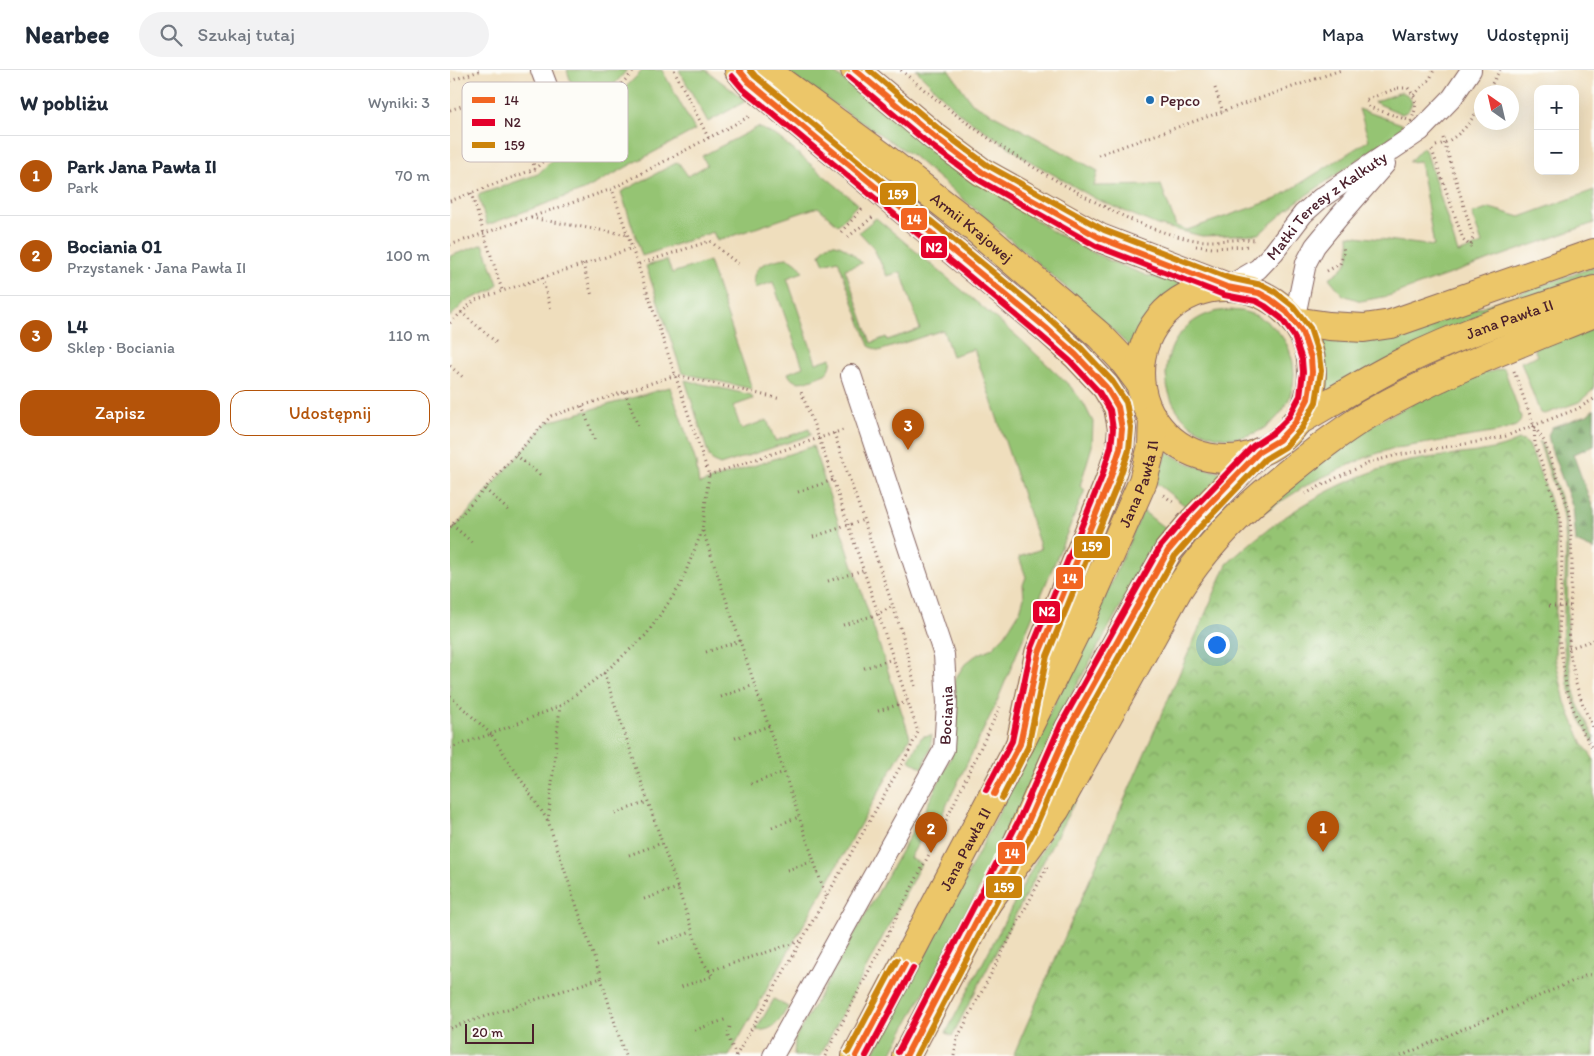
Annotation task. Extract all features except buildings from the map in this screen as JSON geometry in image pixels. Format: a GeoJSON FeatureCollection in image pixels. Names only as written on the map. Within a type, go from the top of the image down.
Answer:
{"type":"FeatureCollection","features":[{"type":"Feature","properties":{"kind":"main road"},"geometry":{"type":"LineString","coordinates":[[739,70],[749,82],[1046,328],[1076,355],[1106,387],[1118,407],[1122,430],[1120,449],[1109,482],[1039,653],[1020,744]]}},
{"type":"Feature","properties":{"kind":"main road","name":"Armii Krajowej"},"geometry":{"type":"LineString","coordinates":[[765,70],[881,155],[977,230],[1100,336],[1122,358],[1140,383]]}},
{"type":"Feature","properties":{"kind":"main road"},"geometry":{"type":"LineString","coordinates":[[855,70],[935,137],[982,172],[1100,238],[1227,287]]}},
{"type":"Feature","properties":{"kind":"main road","name":"Jana Pawła II"},"geometry":{"type":"LineString","coordinates":[[1294,321],[1364,328],[1391,324],[1594,253]]}},
{"type":"Feature","properties":{"kind":"main road"},"geometry":{"type":"LineString","coordinates":[[1227,287],[1249,290],[1279,305],[1294,321],[1307,345],[1312,372],[1308,399],[1295,423],[1279,440],[1259,452],[1244,457],[1214,458],[1199,454],[1173,440],[1153,418],[1147,407],[1140,383],[1141,359],[1148,336],[1162,316],[1180,300],[1191,294],[1227,287]]}},
{"type":"Feature","properties":{"kind":"main road","name":"Jana Pawła II"},"geometry":{"type":"LineString","coordinates":[[1295,423],[1401,363],[1441,345],[1517,315],[1594,290]]}},
{"type":"Feature","properties":{"kind":"main road"},"geometry":{"type":"LineString","coordinates":[[987,904],[1056,809],[1193,566],[1207,549],[1258,498],[1337,435],[1370,414],[1489,356],[1594,313]]}},
{"type":"Feature","properties":{"kind":"main road","name":"Jana Pawła II"},"geometry":{"type":"LineString","coordinates":[[856,1056],[1020,744],[1081,621],[1143,481],[1152,446],[1153,418]]}},
{"type":"Feature","properties":{"kind":"main road"},"geometry":{"type":"LineString","coordinates":[[906,1056],[987,904],[1026,826],[1069,728],[1087,693],[1168,551],[1194,520],[1259,452]]}},
{"type":"Feature","properties":{"kind":"street"},"geometry":{"type":"LineString","coordinates":[[541,70],[546,82]]}},
{"type":"Feature","properties":{"kind":"street","name":"Matki Teresy z Kalkuty"},"geometry":{"type":"LineString","coordinates":[[1227,287],[1258,269],[1274,252],[1303,214],[1321,198],[1404,143],[1420,130],[1452,98],[1471,70]]}},
{"type":"Feature","properties":{"kind":"street","name":"Matki Teresy z Kalkuty"},"geometry":{"type":"LineString","coordinates":[[1294,321],[1306,262],[1315,246],[1404,143]]}},
{"type":"Feature","properties":{"kind":"street","name":"Bociania"},"geometry":{"type":"LineString","coordinates":[[773,1056],[944,749],[947,703],[944,655],[851,375]]}},
{"type":"Feature","properties":{"kind":"path"},"geometry":{"type":"LineString","coordinates":[[450,81],[482,70]]}},
{"type":"Feature","properties":{"kind":"path"},"geometry":{"type":"LineString","coordinates":[[674,70],[709,139]]}},
{"type":"Feature","properties":{"kind":"path"},"geometry":{"type":"LineString","coordinates":[[901,70],[933,98],[980,133],[1063,185],[1122,216],[1151,228],[1197,240],[1261,240]]}},
{"type":"Feature","properties":{"kind":"path"},"geometry":{"type":"LineString","coordinates":[[1098,155],[1341,70]]}},
{"type":"Feature","properties":{"kind":"path"},"geometry":{"type":"LineString","coordinates":[[1414,95],[1430,79],[1434,70]]}},
{"type":"Feature","properties":{"kind":"path"},"geometry":{"type":"LineString","coordinates":[[1491,85],[1500,70]]}},
{"type":"Feature","properties":{"kind":"path"},"geometry":{"type":"LineString","coordinates":[[1215,88],[1223,112]]}},
{"type":"Feature","properties":{"kind":"path"},"geometry":{"type":"LineString","coordinates":[[1392,115],[1369,107],[1365,100],[1398,88],[1408,88],[1414,95],[1416,108],[1411,121]]}},
{"type":"Feature","properties":{"kind":"path"},"geometry":{"type":"LineString","coordinates":[[450,110],[462,106]]}},
{"type":"Feature","properties":{"kind":"path"},"geometry":{"type":"LineString","coordinates":[[450,245],[612,189],[754,114]]}},
{"type":"Feature","properties":{"kind":"path"},"geometry":{"type":"LineString","coordinates":[[1444,135],[1444,143],[1473,236],[1471,247],[1463,239],[1431,147],[1444,143],[1457,136],[1474,115]]}},
{"type":"Feature","properties":{"kind":"path"},"geometry":{"type":"LineString","coordinates":[[533,162],[535,169]]}},
{"type":"Feature","properties":{"kind":"path"},"geometry":{"type":"LineString","coordinates":[[450,748],[491,734],[560,706],[604,673],[646,635],[652,627],[680,586],[702,531],[709,475],[612,189]]}},
{"type":"Feature","properties":{"kind":"path"},"geometry":{"type":"LineString","coordinates":[[471,193],[502,290]]}},
{"type":"Feature","properties":{"kind":"path"},"geometry":{"type":"LineString","coordinates":[[841,232],[865,205]]}},
{"type":"Feature","properties":{"kind":"path"},"geometry":{"type":"LineString","coordinates":[[848,237],[877,214]]}},
{"type":"Feature","properties":{"kind":"path"},"geometry":{"type":"LineString","coordinates":[[530,218],[628,235]]}},
{"type":"Feature","properties":{"kind":"path"},"geometry":{"type":"LineString","coordinates":[[639,264],[710,241],[738,264]]}},
{"type":"Feature","properties":{"kind":"path"},"geometry":{"type":"LineString","coordinates":[[1194,246],[1212,248],[1258,246]]}},
{"type":"Feature","properties":{"kind":"path"},"geometry":{"type":"LineString","coordinates":[[450,323],[475,300],[633,248]]}},
{"type":"Feature","properties":{"kind":"path"},"geometry":{"type":"LineString","coordinates":[[582,264],[592,296]]}},
{"type":"Feature","properties":{"kind":"path"},"geometry":{"type":"LineString","coordinates":[[542,278],[551,309]]}},
{"type":"Feature","properties":{"kind":"path"},"geometry":{"type":"LineString","coordinates":[[461,312],[497,343]]}},
{"type":"Feature","properties":{"kind":"path"},"geometry":{"type":"LineString","coordinates":[[1512,365],[1534,426],[1544,441],[1570,512],[1572,562],[1569,648],[1576,684],[1594,730]]}},
{"type":"Feature","properties":{"kind":"path"},"geometry":{"type":"LineString","coordinates":[[450,366],[465,379]]}},
{"type":"Feature","properties":{"kind":"path"},"geometry":{"type":"LineString","coordinates":[[473,543],[451,526],[551,416],[676,375],[781,398]]}},
{"type":"Feature","properties":{"kind":"path"},"geometry":{"type":"LineString","coordinates":[[625,392],[638,426]]}},
{"type":"Feature","properties":{"kind":"path"},"geometry":{"type":"LineString","coordinates":[[736,1056],[918,732],[819,438],[801,392]]}},
{"type":"Feature","properties":{"kind":"path"},"geometry":{"type":"LineString","coordinates":[[1304,495],[1342,474],[1371,462],[1397,454],[1489,440],[1520,432],[1577,409],[1594,399]]}},
{"type":"Feature","properties":{"kind":"path"},"geometry":{"type":"LineString","coordinates":[[582,406],[595,441]]}},
{"type":"Feature","properties":{"kind":"path"},"geometry":{"type":"LineString","coordinates":[[709,475],[867,422]]}},
{"type":"Feature","properties":{"kind":"path"},"geometry":{"type":"LineString","coordinates":[[1534,426],[1535,444],[1560,516],[1562,556],[1559,637],[1567,692],[1581,729],[1594,750]]}},
{"type":"Feature","properties":{"kind":"path"},"geometry":{"type":"LineString","coordinates":[[834,433],[903,636],[915,686]]}},
{"type":"Feature","properties":{"kind":"path"},"geometry":{"type":"LineString","coordinates":[[516,455],[540,475]]}},
{"type":"Feature","properties":{"kind":"path"},"geometry":{"type":"LineString","coordinates":[[798,492],[833,480]]}},
{"type":"Feature","properties":{"kind":"path"},"geometry":{"type":"LineString","coordinates":[[1143,481],[1152,485],[1194,520]]}},
{"type":"Feature","properties":{"kind":"path"},"geometry":{"type":"LineString","coordinates":[[485,489],[509,511]]}},
{"type":"Feature","properties":{"kind":"path"},"geometry":{"type":"LineString","coordinates":[[813,537],[864,520]]}},
{"type":"Feature","properties":{"kind":"path"},"geometry":{"type":"LineString","coordinates":[[702,531],[826,897]]}},
{"type":"Feature","properties":{"kind":"path"},"geometry":{"type":"LineString","coordinates":[[828,581],[863,570]]}},
{"type":"Feature","properties":{"kind":"path"},"geometry":{"type":"LineString","coordinates":[[843,625],[878,614],[893,606]]}},
{"type":"Feature","properties":{"kind":"path"},"geometry":{"type":"LineString","coordinates":[[1549,606],[1571,606]]}},
{"type":"Feature","properties":{"kind":"path"},"geometry":{"type":"LineString","coordinates":[[1569,648],[1594,640]]}},
{"type":"Feature","properties":{"kind":"path"},"geometry":{"type":"LineString","coordinates":[[706,652],[740,641]]}},
{"type":"Feature","properties":{"kind":"path"},"geometry":{"type":"LineString","coordinates":[[864,668],[893,659]]}},
{"type":"Feature","properties":{"kind":"path"},"geometry":{"type":"LineString","coordinates":[[604,673],[692,932],[703,962],[713,976],[681,987]]}},
{"type":"Feature","properties":{"kind":"path"},"geometry":{"type":"LineString","coordinates":[[721,697],[754,685]]}},
{"type":"Feature","properties":{"kind":"path"},"geometry":{"type":"LineString","coordinates":[[450,696],[491,734],[548,821],[625,1056]]}},
{"type":"Feature","properties":{"kind":"path"},"geometry":{"type":"LineString","coordinates":[[878,712],[907,702]]}},
{"type":"Feature","properties":{"kind":"path"},"geometry":{"type":"LineString","coordinates":[[825,1056],[940,833],[1001,705]]}},
{"type":"Feature","properties":{"kind":"path"},"geometry":{"type":"LineString","coordinates":[[548,821],[560,706]]}},
{"type":"Feature","properties":{"kind":"path"},"geometry":{"type":"LineString","coordinates":[[735,738],[769,726]]}},
{"type":"Feature","properties":{"kind":"path"},"geometry":{"type":"LineString","coordinates":[[751,784],[784,772]]}},
{"type":"Feature","properties":{"kind":"path"},"geometry":{"type":"LineString","coordinates":[[615,813],[648,802]]}},
{"type":"Feature","properties":{"kind":"path"},"geometry":{"type":"LineString","coordinates":[[772,827],[799,817]]}},
{"type":"Feature","properties":{"kind":"path"},"geometry":{"type":"LineString","coordinates":[[629,855],[662,843]]}},
{"type":"Feature","properties":{"kind":"path"},"geometry":{"type":"LineString","coordinates":[[787,870],[814,861]]}},
{"type":"Feature","properties":{"kind":"path"},"geometry":{"type":"LineString","coordinates":[[644,899],[678,888]]}},
{"type":"Feature","properties":{"kind":"path"},"geometry":{"type":"LineString","coordinates":[[659,943],[692,932]]}},
{"type":"Feature","properties":{"kind":"path"},"geometry":{"type":"LineString","coordinates":[[710,971],[801,940]]}},
{"type":"Feature","properties":{"kind":"path"},"geometry":{"type":"LineString","coordinates":[[1401,1056],[1576,980],[1594,974]]}},
{"type":"Feature","properties":{"kind":"path"},"geometry":{"type":"LineString","coordinates":[[450,1028],[601,978]]}},
{"type":"Feature","properties":{"kind":"path"},"geometry":{"type":"LineString","coordinates":[[695,1030],[727,1019]]}},
{"type":"Feature","properties":{"kind":"path"},"geometry":{"type":"LineString","coordinates":[[730,1027],[727,1034],[736,1056]]}},
{"type":"Feature","properties":{"kind":"path"},"geometry":{"type":"LineString","coordinates":[[954,1056],[957,1039]]}},
{"type":"Feature","properties":{"kind":"green space"},"geometry":{"type":"Polygon","coordinates":[[[567,70],[627,70],[616,82],[571,82],[567,70]]]}},
{"type":"Feature","properties":{"kind":"green space"},"geometry":{"type":"Polygon","coordinates":[[[643,70],[662,70],[695,130],[584,190],[487,225],[478,195],[538,174],[550,162],[628,162],[628,85],[643,70]]]}},
{"type":"Feature","properties":{"kind":"green space"},"geometry":{"type":"Polygon","coordinates":[[[679,70],[706,70],[746,101],[708,122],[679,70]]]}},
{"type":"Feature","properties":{"kind":"green space"},"geometry":{"type":"Polygon","coordinates":[[[786,70],[831,70],[923,143],[1055,233],[1110,261],[1148,276],[1189,284],[1155,311],[1143,328],[1133,350],[1092,310],[913,156],[802,83],[786,70]]]}},
{"type":"Feature","properties":{"kind":"green space"},"geometry":{"type":"Polygon","coordinates":[[[916,70],[949,70],[972,103],[1098,171],[1094,186],[1161,185],[1176,226],[1187,230],[1276,199],[1369,140],[1359,109],[1402,124],[1403,129],[1295,203],[1259,234],[1202,236],[1157,225],[1096,199],[1028,160],[959,113],[916,70]]]}},
{"type":"Feature","properties":{"kind":"green space"},"geometry":{"type":"Polygon","coordinates":[[[1401,92],[1408,96],[1412,103],[1408,111],[1402,114],[1374,102],[1401,92]]]}},
{"type":"Feature","properties":{"kind":"green space"},"geometry":{"type":"Polygon","coordinates":[[[758,127],[778,137],[858,204],[838,225],[818,207],[717,241],[713,232],[642,256],[621,192],[678,162],[688,176],[707,165],[702,156],[758,127]]]}},
{"type":"Feature","properties":{"kind":"green space"},"geometry":{"type":"Polygon","coordinates":[[[1423,147],[1427,154],[1458,253],[1482,244],[1472,214],[1490,208],[1520,217],[1594,190],[1594,223],[1388,296],[1361,301],[1343,295],[1329,278],[1342,269],[1348,260],[1349,235],[1434,246],[1420,161],[1409,162],[1423,147]]]}},
{"type":"Feature","properties":{"kind":"green space"},"geometry":{"type":"Polygon","coordinates":[[[876,218],[1019,338],[1071,387],[1084,404],[1093,422],[1092,446],[1080,486],[1085,490],[995,706],[937,825],[922,816],[951,757],[956,718],[955,679],[965,664],[975,656],[992,648],[1005,635],[1020,611],[1024,597],[1023,585],[1026,577],[1019,557],[1041,549],[974,349],[952,356],[943,330],[879,351],[869,346],[838,260],[824,264],[820,255],[829,244],[835,244],[847,249],[862,263],[845,269],[871,343],[886,337],[887,340],[920,329],[901,272],[887,276],[873,247],[859,232],[876,218]]]}},
{"type":"Feature","properties":{"kind":"green space"},"geometry":{"type":"Polygon","coordinates":[[[483,244],[498,284],[493,290],[466,301],[450,317],[450,256],[483,244]]]}},
{"type":"Feature","properties":{"kind":"green space"},"geometry":{"type":"Polygon","coordinates":[[[787,258],[797,263],[803,272],[787,278],[816,363],[831,358],[830,367],[825,374],[799,382],[791,378],[788,373],[803,367],[773,282],[755,288],[754,280],[757,269],[773,260],[787,258]]]}},
{"type":"Feature","properties":{"kind":"green space"},"geometry":{"type":"Polygon","coordinates":[[[667,260],[672,273],[709,261],[752,389],[682,373],[646,266],[667,260]]]}},
{"type":"Feature","properties":{"kind":"green space"},"geometry":{"type":"Polygon","coordinates":[[[1594,267],[1594,274],[1478,317],[1325,396],[1325,368],[1318,337],[1357,341],[1395,337],[1594,267]]]}},
{"type":"Feature","properties":{"kind":"green space"},"geometry":{"type":"Polygon","coordinates":[[[1230,310],[1254,315],[1275,329],[1289,350],[1294,374],[1289,398],[1275,419],[1254,433],[1230,438],[1206,433],[1185,419],[1171,398],[1166,374],[1171,350],[1185,329],[1206,315],[1230,310]]]}},
{"type":"Feature","properties":{"kind":"green space"},"geometry":{"type":"Polygon","coordinates":[[[1594,324],[1594,389],[1579,402],[1545,414],[1540,413],[1521,362],[1537,356],[1534,348],[1594,324]]]}},
{"type":"Feature","properties":{"kind":"green space"},"geometry":{"type":"Polygon","coordinates":[[[1484,367],[1486,373],[1504,368],[1521,417],[1520,422],[1516,426],[1498,432],[1391,449],[1367,457],[1312,482],[1261,514],[1244,521],[1358,432],[1484,367]]]}},
{"type":"Feature","properties":{"kind":"green space"},"geometry":{"type":"Polygon","coordinates":[[[685,380],[751,395],[753,399],[733,406],[741,429],[767,420],[775,441],[809,429],[811,435],[720,465],[713,462],[709,456],[685,380]]]}},
{"type":"Feature","properties":{"kind":"green space"},"geometry":{"type":"Polygon","coordinates":[[[670,387],[696,462],[699,484],[813,446],[910,737],[729,1056],[450,1056],[450,533],[548,422],[670,387]]]}},
{"type":"Feature","properties":{"kind":"green space"},"geometry":{"type":"Polygon","coordinates":[[[1594,409],[1594,446],[1573,454],[1594,511],[1594,550],[1576,542],[1573,508],[1551,449],[1548,435],[1552,427],[1587,415],[1594,409]]]}},
{"type":"Feature","properties":{"kind":"green space"},"geometry":{"type":"Polygon","coordinates":[[[1519,440],[1529,445],[1553,510],[1557,545],[1555,657],[1565,702],[1583,744],[1594,760],[1594,1056],[1013,1056],[1227,564],[1289,514],[1335,488],[1360,477],[1411,461],[1486,450],[1519,440]]]}},
{"type":"Feature","properties":{"kind":"green space"},"geometry":{"type":"Polygon","coordinates":[[[1539,442],[1541,442],[1565,511],[1568,545],[1567,646],[1570,670],[1576,701],[1594,737],[1594,743],[1582,723],[1568,684],[1563,638],[1565,527],[1563,513],[1539,442]]]}},
{"type":"Feature","properties":{"kind":"green space"},"geometry":{"type":"Polygon","coordinates":[[[1167,452],[1194,466],[1224,473],[1188,508],[1155,482],[1167,452]]]}},
{"type":"Feature","properties":{"kind":"green space"},"geometry":{"type":"Polygon","coordinates":[[[1143,511],[1167,530],[1140,571],[1067,703],[1002,846],[890,1056],[872,1056],[957,895],[1083,647],[1143,511]]]}},
{"type":"Feature","properties":{"kind":"green space"},"geometry":{"type":"Polygon","coordinates":[[[1120,711],[952,1036],[946,1033],[1036,861],[1120,711]]]}},
{"type":"Feature","properties":{"kind":"green space"},"geometry":{"type":"Polygon","coordinates":[[[932,735],[930,750],[922,768],[909,760],[921,738],[932,735]]]}},
{"type":"Feature","properties":{"kind":"green space"},"geometry":{"type":"Polygon","coordinates":[[[916,825],[935,835],[930,843],[921,838],[910,858],[921,864],[820,1056],[794,1056],[795,1039],[916,825]]]}},
{"type":"Feature","properties":{"kind":"green space"},"geometry":{"type":"Polygon","coordinates":[[[774,999],[788,1007],[779,1021],[772,1027],[756,1030],[774,999]]]}},
{"type":"Feature","properties":{"kind":"transit line","name":"14"},"geometry":{"type":"LineString","coordinates":[[739,70],[749,82],[1046,328],[1076,355],[1106,387],[1118,407],[1122,429],[1120,449],[1109,482],[1039,653],[1020,744],[994,794]]}},
{"type":"Feature","properties":{"kind":"transit line","name":"159"},"geometry":{"type":"LineString","coordinates":[[750,70],[1052,321],[1112,381],[1126,402],[1131,428],[1129,450],[1117,485],[1047,656],[1028,747],[1002,798]]}},
{"type":"Feature","properties":{"kind":"transit line","name":"14"},"geometry":{"type":"LineString","coordinates":[[855,70],[935,137],[982,172],[1100,238],[1227,287],[1259,293],[1270,299],[1287,312],[1302,332],[1311,358],[1312,372],[1308,399],[1295,423],[1279,440],[1259,452],[1194,520],[1168,551],[1069,728],[1026,826],[906,1056]]}},
{"type":"Feature","properties":{"kind":"transit line","name":"159"},"geometry":{"type":"LineString","coordinates":[[869,70],[940,130],[987,165],[1104,230],[1229,278],[1262,285],[1275,292],[1293,306],[1310,328],[1319,356],[1321,371],[1316,402],[1302,428],[1285,447],[1265,459],[1175,556],[1077,732],[1034,830],[916,1056]]}},
{"type":"Feature","properties":{"kind":"transit line","name":"N2"},"geometry":{"type":"LineString","coordinates":[[732,76],[743,89],[1070,361],[1099,392],[1110,410],[1113,429],[1111,447],[1101,479],[1031,650],[1012,741],[986,790]]}},
{"type":"Feature","properties":{"kind":"transit line","name":"N2"},"geometry":{"type":"LineString","coordinates":[[849,77],[929,144],[977,179],[1096,246],[1224,295],[1256,301],[1265,306],[1281,318],[1294,336],[1302,360],[1303,372],[1300,396],[1288,418],[1273,433],[1253,446],[1188,514],[1160,547],[1061,724],[1018,822],[898,1052]]}},
{"type":"Feature","properties":{"kind":"transit line","name":"159"},"geometry":{"type":"LineString","coordinates":[[848,1052],[897,960]]}},
{"type":"Feature","properties":{"kind":"transit line","name":"14"},"geometry":{"type":"LineString","coordinates":[[856,1056],[905,964]]}},
{"type":"Feature","properties":{"kind":"transit line","name":"N2"},"geometry":{"type":"LineString","coordinates":[[866,1056],[913,968]]}},
{"type":"Feature","properties":{"kind":"place","name":"Pepco"},"geometry":{"type":"Point","coordinates":[1150,100]}},
{"type":"Feature","properties":{"kind":"place","name":"L4"},"geometry":{"type":"Point","coordinates":[908,450]}},
{"type":"Feature","properties":{"kind":"place","name":"Park Jana Pawła II"},"geometry":{"type":"Point","coordinates":[1323,852]}},
{"type":"Feature","properties":{"kind":"place","name":"Bociania 01"},"geometry":{"type":"Point","coordinates":[931,853]}}]}
